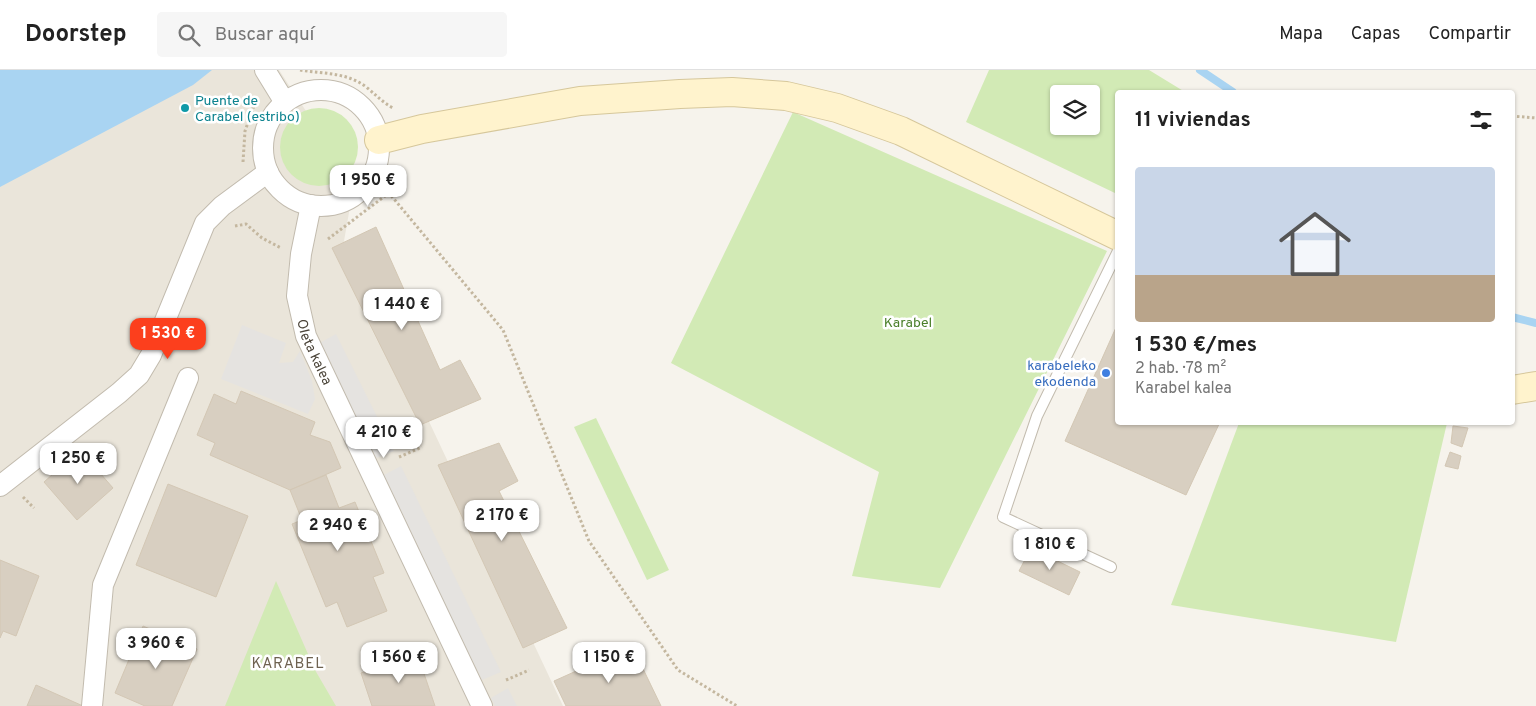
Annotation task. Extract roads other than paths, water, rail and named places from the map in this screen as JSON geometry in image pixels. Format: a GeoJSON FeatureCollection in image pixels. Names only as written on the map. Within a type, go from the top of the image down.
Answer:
{"type":"FeatureCollection","features":[{"type":"Feature","properties":{"kind":"street"},"geometry":{"type":"LineString","coordinates":[[266,70],[284,102]]}},
{"type":"Feature","properties":{"kind":"street"},"geometry":{"type":"LineString","coordinates":[[316,89],[334,90],[350,97],[364,108],[374,123],[379,140],[379,156],[366,184],[355,195],[342,202],[327,206],[311,205],[297,201],[285,194],[275,184],[268,172],[262,154],[264,134],[271,116],[284,102],[299,93],[316,89]]}},
{"type":"Feature","properties":{"kind":"street"},"geometry":{"type":"LineString","coordinates":[[379,140],[422,129],[580,100],[732,92],[786,96],[837,108],[901,131],[1115,235]]}},
{"type":"Feature","properties":{"kind":"street"},"geometry":{"type":"LineString","coordinates":[[0,486],[119,393],[138,375],[151,355],[205,223],[222,206],[268,172]]}},
{"type":"Feature","properties":{"kind":"street","name":"Oleta kalea"},"geometry":{"type":"LineString","coordinates":[[311,205],[301,254],[298,296],[306,336],[482,706]]}},
{"type":"Feature","properties":{"kind":"street"},"geometry":{"type":"LineString","coordinates":[[92,706],[103,585],[188,378]]}},
{"type":"Feature","properties":{"kind":"street"},"geometry":{"type":"LineString","coordinates":[[1515,390],[1536,386]]}},
{"type":"Feature","properties":{"kind":"lane"},"geometry":{"type":"LineString","coordinates":[[1111,567],[1003,517],[1037,416],[1115,258]]}},
{"type":"Feature","properties":{"kind":"water"},"geometry":{"type":"Polygon","coordinates":[[[0,70],[212,70],[193,85],[0,187],[0,70]]]}},
{"type":"Feature","properties":{"kind":"waterway"},"geometry":{"type":"LineString","coordinates":[[1200,70],[1230,90]]}},
{"type":"Feature","properties":{"kind":"waterway"},"geometry":{"type":"LineString","coordinates":[[1515,318],[1536,323]]}},
{"type":"Feature","properties":{"kind":"place","name":"Puente de Carabel (estribo)"},"geometry":{"type":"Point","coordinates":[185,108]}},
{"type":"Feature","properties":{"kind":"place","name":"karabeleko ekodenda"},"geometry":{"type":"Point","coordinates":[1106,373]}},
{"type":"Feature","properties":{"kind":"district","name":"KARABEL"},"geometry":{"type":"Point","coordinates":[288,663]}},
{"type":"Feature","properties":{"kind":"park label","name":"Karabel"},"geometry":{"type":"Point","coordinates":[908,322]}}]}
